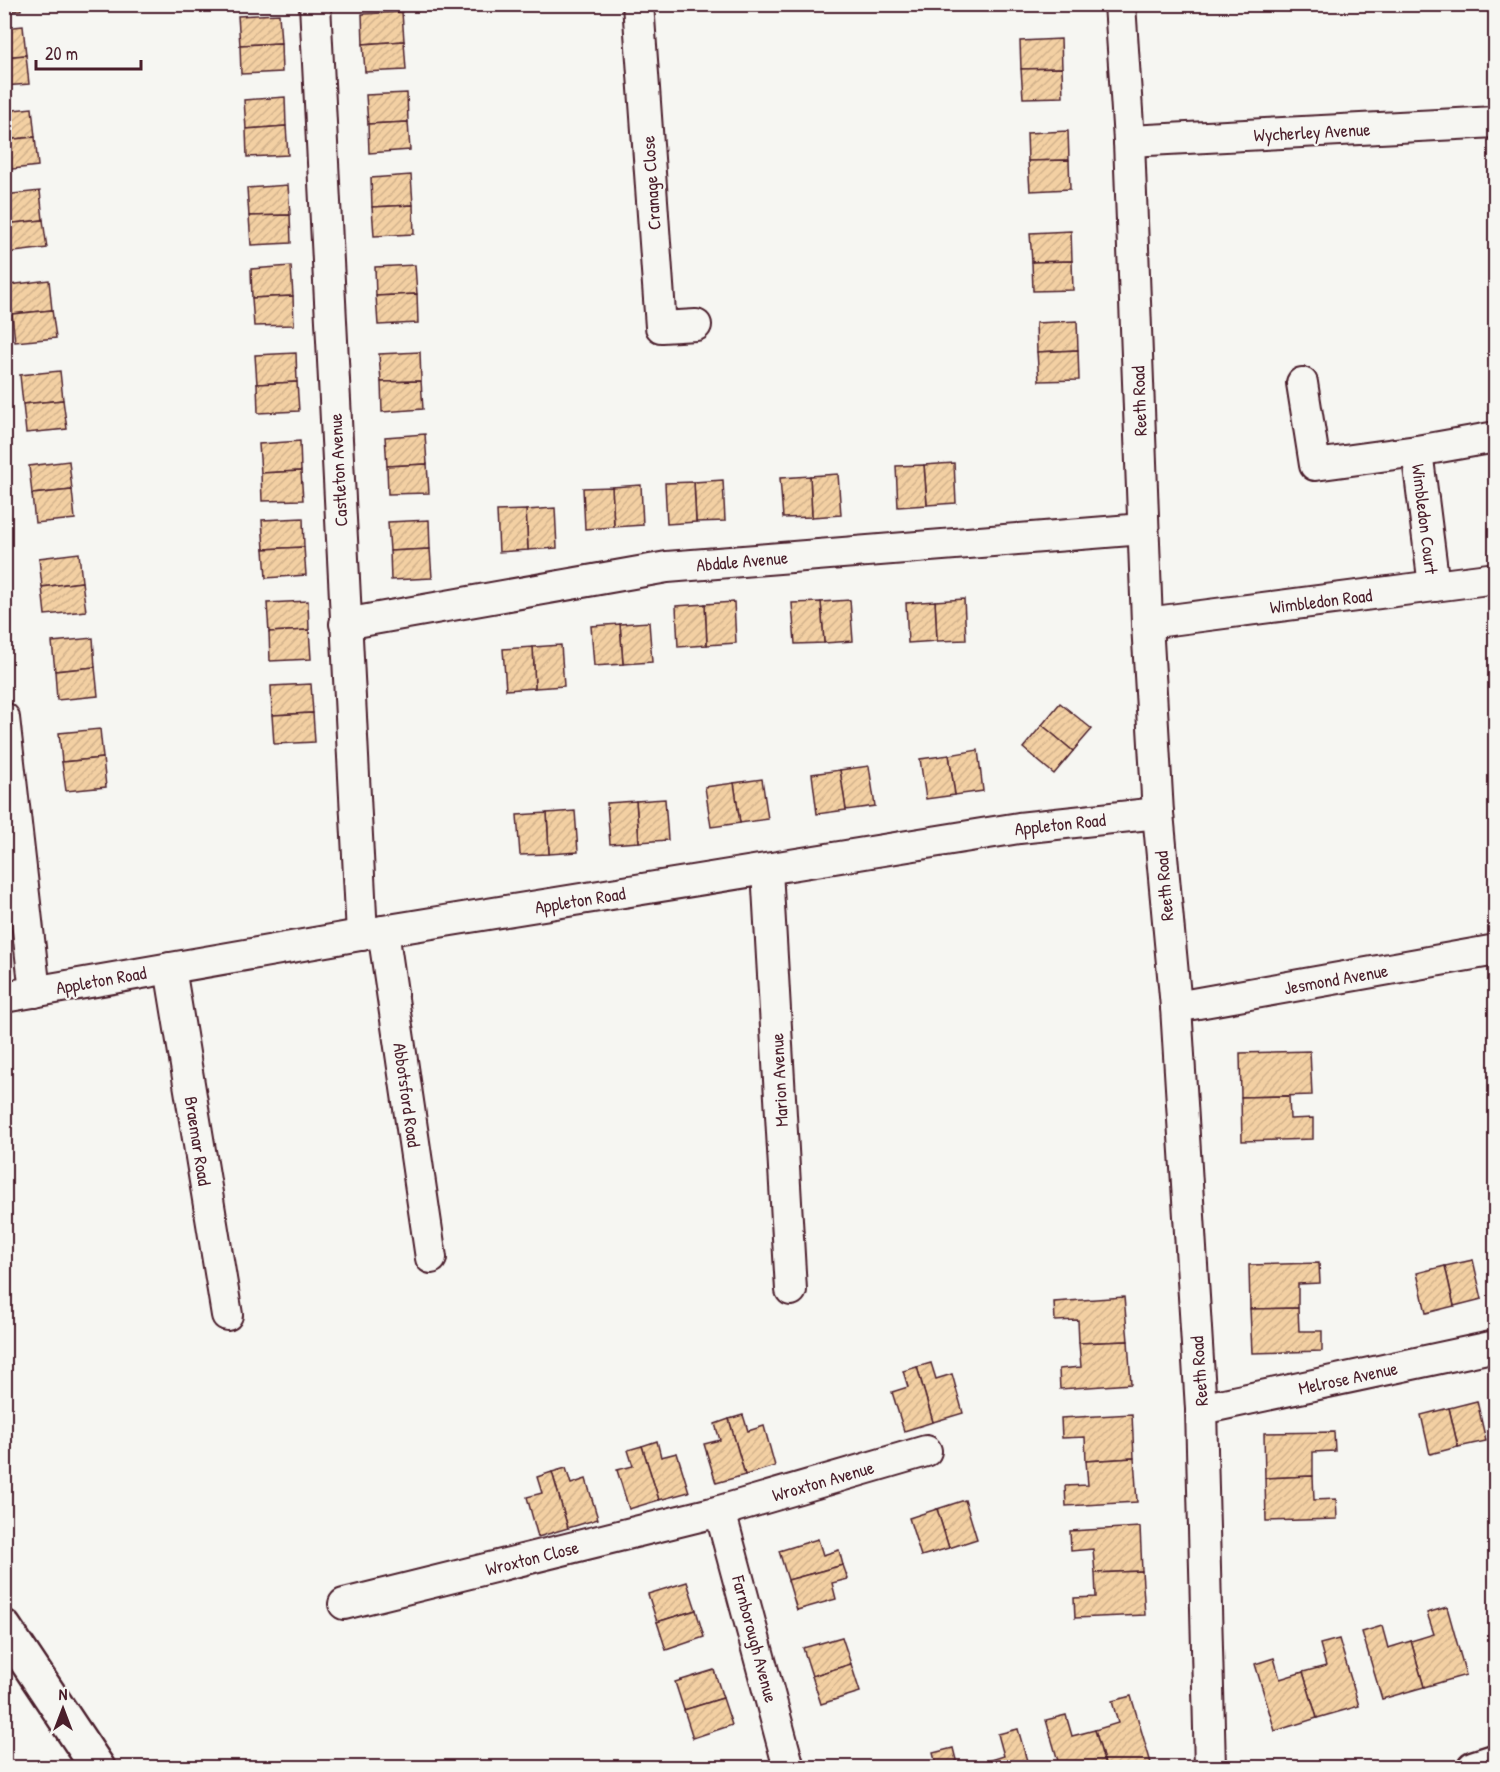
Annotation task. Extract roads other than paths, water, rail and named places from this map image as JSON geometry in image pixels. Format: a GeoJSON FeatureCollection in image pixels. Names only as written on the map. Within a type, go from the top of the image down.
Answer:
{"type":"FeatureCollection","features":[{"type":"Feature","properties":{"kind":"main road"},"geometry":{"type":"LineString","coordinates":[[4,1627],[98,1767]]}},
{"type":"Feature","properties":{"kind":"main road"},"geometry":{"type":"LineString","coordinates":[[1474,1767],[1496,1761]]}},
{"type":"Feature","properties":{"kind":"street","name":"Castleton Avenue"},"geometry":{"type":"LineString","coordinates":[[315,4],[345,624],[373,933]]}},
{"type":"Feature","properties":{"kind":"street","name":"Cranage Close"},"geometry":{"type":"LineString","coordinates":[[638,4],[661,327],[696,325]]}},
{"type":"Feature","properties":{"kind":"street","name":"Reeth Road"},"geometry":{"type":"LineString","coordinates":[[1120,4],[1129,141],[1147,623],[1158,813],[1176,1007],[1201,1409],[1210,1767]]}},
{"type":"Feature","properties":{"kind":"street","name":"Wycherley Avenue"},"geometry":{"type":"LineString","coordinates":[[1129,141],[1496,122]]}},
{"type":"Feature","properties":{"kind":"street","name":"Wimbledon Court"},"geometry":{"type":"LineString","coordinates":[[1302,383],[1315,465],[1417,451],[1496,436]]}},
{"type":"Feature","properties":{"kind":"street","name":"Wimbledon Court"},"geometry":{"type":"LineString","coordinates":[[1417,451],[1434,586]]}},
{"type":"Feature","properties":{"kind":"street","name":"Abdale Avenue"},"geometry":{"type":"LineString","coordinates":[[345,624],[667,567],[1143,529]]}},
{"type":"Feature","properties":{"kind":"street","name":"Wimbledon Road"},"geometry":{"type":"LineString","coordinates":[[1147,623],[1496,578]]}},
{"type":"Feature","properties":{"kind":"street"},"geometry":{"type":"LineString","coordinates":[[4,718],[35,992]]}},
{"type":"Feature","properties":{"kind":"street","name":"Appleton Road"},"geometry":{"type":"LineString","coordinates":[[4,997],[373,933],[1019,828],[1158,813]]}},
{"type":"Feature","properties":{"kind":"street","name":"Marion Avenue"},"geometry":{"type":"LineString","coordinates":[[766,870],[791,1290]]}},
{"type":"Feature","properties":{"kind":"street","name":"Abbotsford Road"},"geometry":{"type":"LineString","coordinates":[[373,933],[431,1258]]}},
{"type":"Feature","properties":{"kind":"street","name":"Jesmond Avenue"},"geometry":{"type":"LineString","coordinates":[[1176,1007],[1496,950]]}},
{"type":"Feature","properties":{"kind":"street","name":"Braemar Road"},"geometry":{"type":"LineString","coordinates":[[170,968],[227,1315]]}},
{"type":"Feature","properties":{"kind":"street","name":"Melrose Avenue"},"geometry":{"type":"LineString","coordinates":[[1201,1409],[1496,1346]]}},
{"type":"Feature","properties":{"kind":"street","name":"Wroxton Avenue"},"geometry":{"type":"LineString","coordinates":[[720,1511],[926,1451]]}},
{"type":"Feature","properties":{"kind":"street","name":"Wroxton Close"},"geometry":{"type":"LineString","coordinates":[[344,1604],[720,1511]]}},
{"type":"Feature","properties":{"kind":"street","name":"Farnborough Avenue"},"geometry":{"type":"LineString","coordinates":[[720,1511],[789,1767]]}}]}
